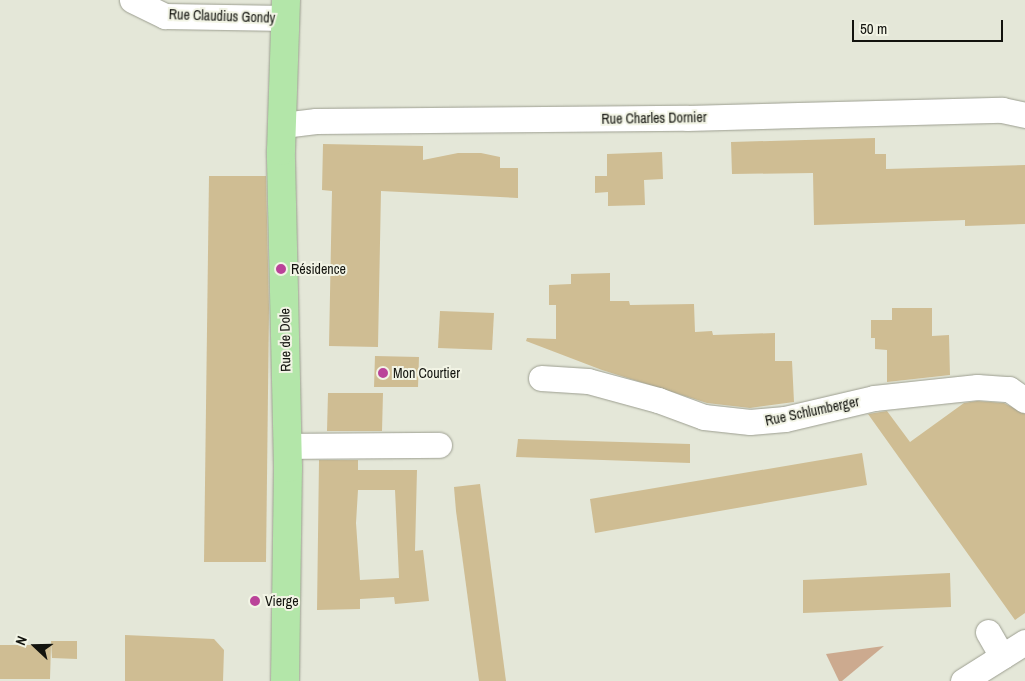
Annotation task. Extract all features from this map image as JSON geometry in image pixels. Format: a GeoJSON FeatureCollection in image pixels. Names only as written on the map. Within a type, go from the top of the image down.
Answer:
{"type":"FeatureCollection","features":[{"type":"Feature","properties":{"kind":"main road","name":"Rue de Dole"},"geometry":{"type":"LineString","coordinates":[[285,681],[288,446],[281,151],[286,9]]}},
{"type":"Feature","properties":{"kind":"street","name":"Rue Claudius Gondy"},"geometry":{"type":"LineString","coordinates":[[132,0],[166,16],[286,9]]}},
{"type":"Feature","properties":{"kind":"street","name":"Rue Charles Dornier"},"geometry":{"type":"LineString","coordinates":[[283,125],[316,121],[686,118],[1002,110],[1025,115]]}},
{"type":"Feature","properties":{"kind":"street","name":"Rue Schlumberger"},"geometry":{"type":"LineString","coordinates":[[541,378],[588,381],[658,400],[704,417],[750,422],[785,419],[874,398],[977,387],[1009,389],[1025,400]]}},
{"type":"Feature","properties":{"kind":"street"},"geometry":{"type":"LineString","coordinates":[[288,446],[439,445]]}},
{"type":"Feature","properties":{"kind":"street"},"geometry":{"type":"LineString","coordinates":[[988,632],[1002,656]]}},
{"type":"Feature","properties":{"kind":"street"},"geometry":{"type":"LineString","coordinates":[[968,680],[1025,642]]}},
{"type":"Feature","properties":{"kind":"shaded area"},"geometry":{"type":"Polygon","coordinates":[[[884,646],[842,681],[839,681],[826,654],[884,646]]]}},
{"type":"Feature","properties":{"kind":"building"},"geometry":{"type":"Polygon","coordinates":[[[875,138],[875,154],[886,154],[886,169],[1025,165],[1025,224],[965,226],[965,220],[814,225],[813,173],[732,174],[731,142],[875,138]]]}},
{"type":"Feature","properties":{"kind":"building"},"geometry":{"type":"Polygon","coordinates":[[[323,144],[423,146],[423,160],[458,153],[481,153],[500,157],[500,168],[518,168],[518,198],[381,191],[378,347],[329,346],[332,191],[322,190],[323,144]]]}},
{"type":"Feature","properties":{"kind":"building"},"geometry":{"type":"Polygon","coordinates":[[[662,152],[663,179],[644,180],[645,205],[608,206],[608,192],[595,193],[595,176],[607,176],[607,154],[662,152]]]}},
{"type":"Feature","properties":{"kind":"building"},"geometry":{"type":"Polygon","coordinates":[[[209,176],[266,176],[269,307],[266,562],[204,562],[209,176]]]}},
{"type":"Feature","properties":{"kind":"building"},"geometry":{"type":"Polygon","coordinates":[[[610,273],[610,301],[629,301],[630,305],[694,304],[695,332],[712,331],[713,335],[775,333],[775,361],[792,361],[794,402],[750,408],[707,403],[602,370],[526,341],[527,338],[556,339],[556,305],[549,305],[549,285],[571,284],[571,274],[610,273]]]}},
{"type":"Feature","properties":{"kind":"building"},"geometry":{"type":"Polygon","coordinates":[[[892,308],[932,308],[932,336],[949,335],[950,375],[887,382],[887,350],[875,349],[875,338],[871,338],[871,320],[892,320],[892,308]]]}},
{"type":"Feature","properties":{"kind":"building"},"geometry":{"type":"Polygon","coordinates":[[[440,311],[494,313],[492,350],[438,348],[440,311]]]}},
{"type":"Feature","properties":{"kind":"building"},"geometry":{"type":"Polygon","coordinates":[[[375,356],[419,357],[418,387],[374,387],[375,356]]]}},
{"type":"Feature","properties":{"kind":"building"},"geometry":{"type":"Polygon","coordinates":[[[328,393],[383,393],[382,431],[327,431],[328,393]]]}},
{"type":"Feature","properties":{"kind":"building"},"geometry":{"type":"Polygon","coordinates":[[[977,401],[1004,403],[1025,414],[1025,613],[1015,620],[868,414],[887,411],[910,442],[964,403],[977,401]]]}},
{"type":"Feature","properties":{"kind":"building"},"geometry":{"type":"Polygon","coordinates":[[[518,439],[690,444],[690,463],[516,457],[518,439]]]}},
{"type":"Feature","properties":{"kind":"building"},"geometry":{"type":"Polygon","coordinates":[[[862,453],[867,485],[595,533],[590,499],[862,453]]]}},
{"type":"Feature","properties":{"kind":"building"},"geometry":{"type":"Polygon","coordinates":[[[319,460],[358,460],[358,470],[417,470],[415,551],[423,550],[429,601],[395,604],[394,597],[360,599],[360,609],[317,610],[319,460]],[[358,490],[356,523],[360,580],[399,578],[395,490],[358,490]]]}},
{"type":"Feature","properties":{"kind":"building"},"geometry":{"type":"Polygon","coordinates":[[[480,484],[506,681],[479,681],[456,511],[454,487],[480,484]]]}},
{"type":"Feature","properties":{"kind":"building"},"geometry":{"type":"Polygon","coordinates":[[[950,573],[951,607],[803,613],[803,580],[950,573]]]}},
{"type":"Feature","properties":{"kind":"building"},"geometry":{"type":"Polygon","coordinates":[[[125,635],[214,639],[224,650],[223,681],[125,681],[125,635]]]}},
{"type":"Feature","properties":{"kind":"building"},"geometry":{"type":"Polygon","coordinates":[[[51,641],[77,641],[77,659],[52,658],[51,641]]]}},
{"type":"Feature","properties":{"kind":"building"},"geometry":{"type":"Polygon","coordinates":[[[0,645],[51,645],[50,679],[0,679],[0,645]]]}},
{"type":"Feature","properties":{"kind":"place","name":"Résidence"},"geometry":{"type":"Point","coordinates":[281,269]}},
{"type":"Feature","properties":{"kind":"place","name":"Mon Courtier"},"geometry":{"type":"Point","coordinates":[383,373]}},
{"type":"Feature","properties":{"kind":"place","name":"Vierge"},"geometry":{"type":"Point","coordinates":[255,601]}}]}
